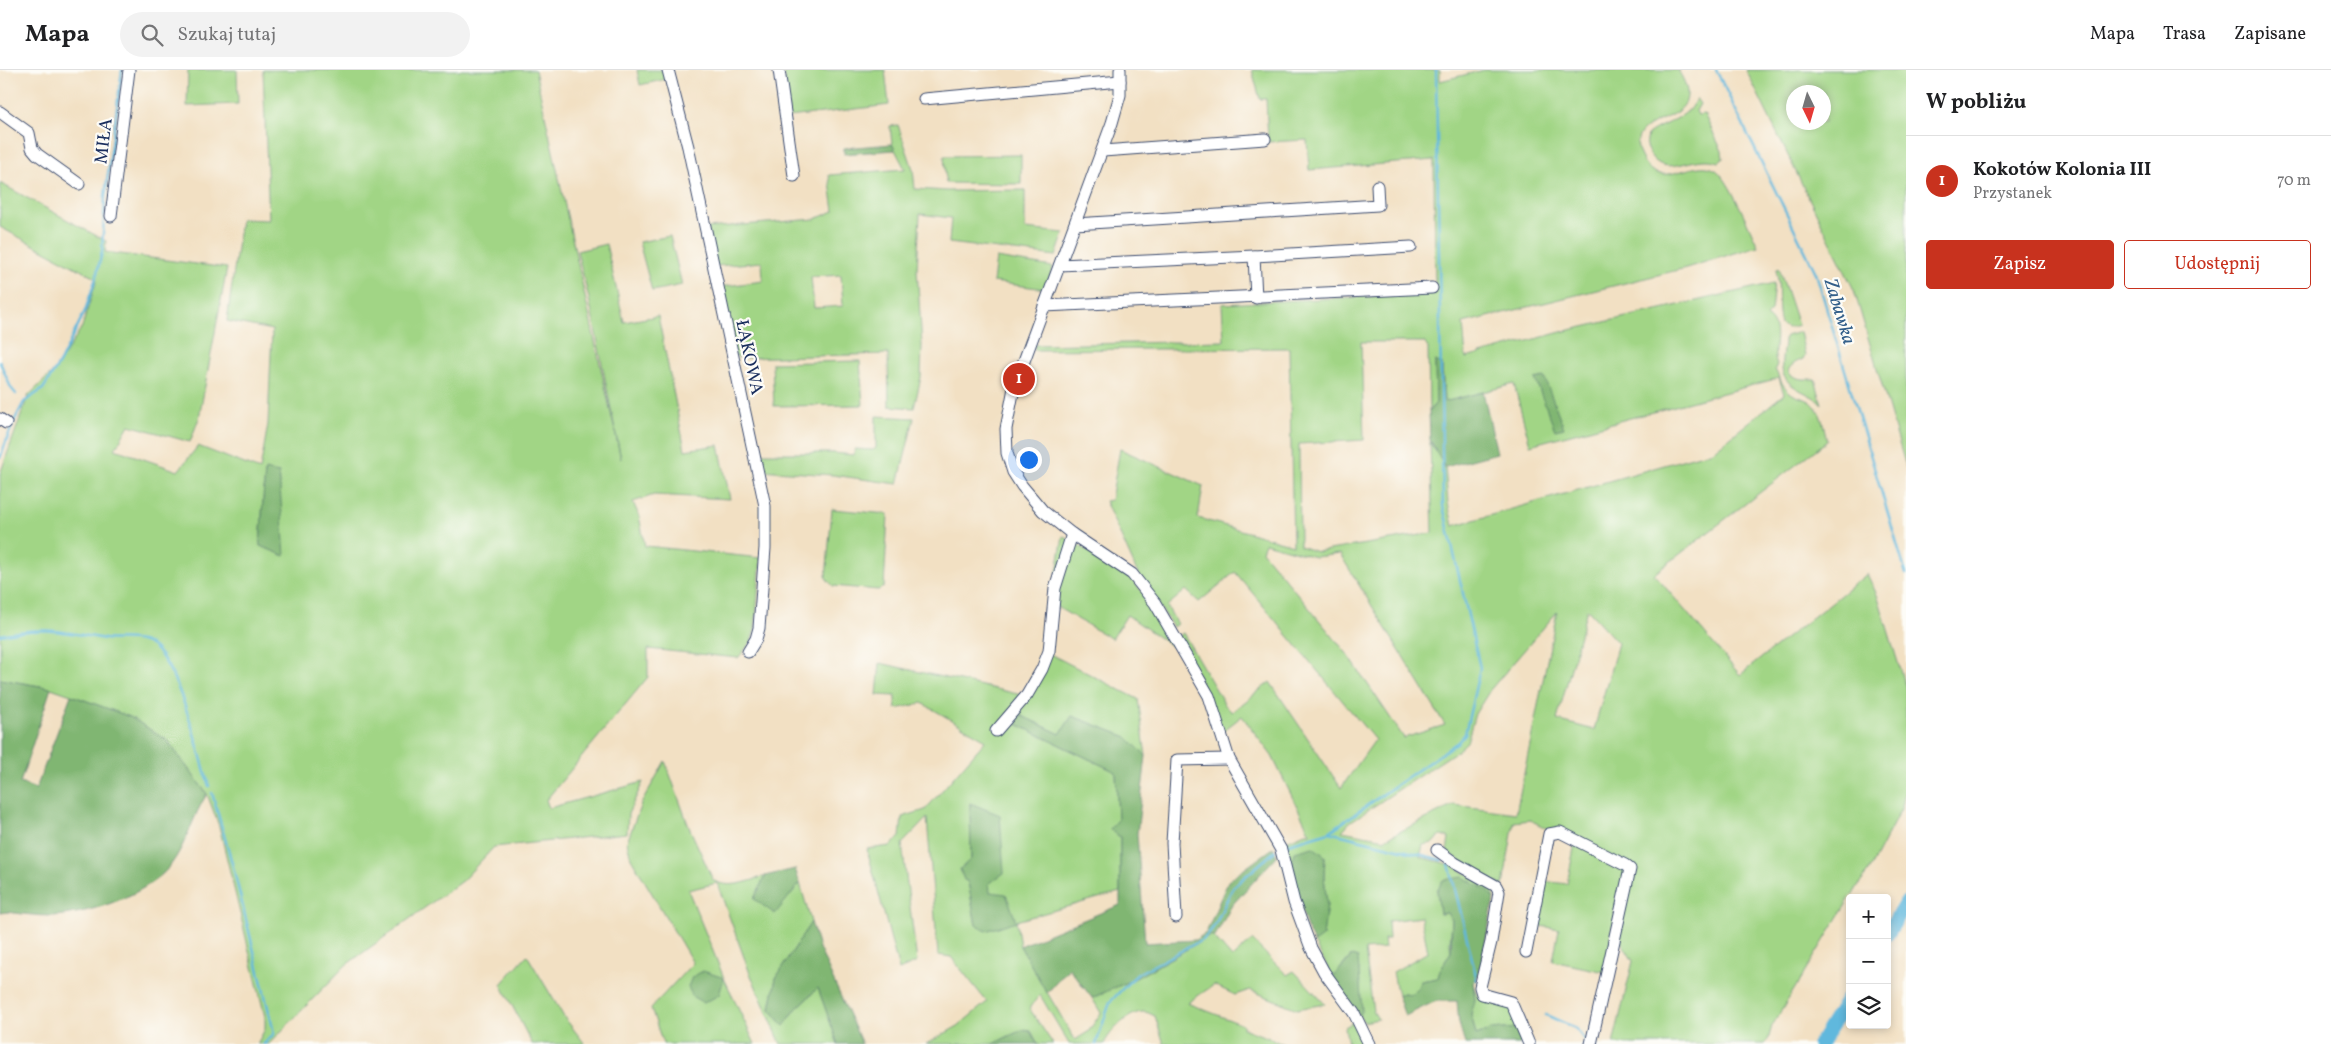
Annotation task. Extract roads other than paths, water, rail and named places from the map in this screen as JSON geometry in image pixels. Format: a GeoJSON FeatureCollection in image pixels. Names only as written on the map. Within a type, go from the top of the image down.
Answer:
{"type":"FeatureCollection","features":[{"type":"Feature","properties":{"kind":"street","name":"MIŁA"},"geometry":{"type":"LineString","coordinates":[[111,216],[128,70]]}},
{"type":"Feature","properties":{"kind":"street","name":"ŁĄKOWA"},"geometry":{"type":"LineString","coordinates":[[668,70],[688,147],[765,506],[765,548],[760,628],[748,652]]}},
{"type":"Feature","properties":{"kind":"street"},"geometry":{"type":"LineString","coordinates":[[779,70],[794,176]]}},
{"type":"Feature","properties":{"kind":"street"},"geometry":{"type":"LineString","coordinates":[[924,99],[1120,76],[1120,96],[1103,151],[1021,366],[1009,408],[1006,429],[1008,453],[1013,472],[1043,511],[1072,534],[1126,570],[1146,590],[1210,696],[1229,759],[1281,850],[1294,902],[1311,948],[1324,972],[1354,1013],[1369,1044]]}},
{"type":"Feature","properties":{"kind":"street"},"geometry":{"type":"LineString","coordinates":[[0,112],[29,133],[32,148],[37,154],[79,184]]}},
{"type":"Feature","properties":{"kind":"street"},"geometry":{"type":"LineString","coordinates":[[1103,151],[1265,139]]}},
{"type":"Feature","properties":{"kind":"street"},"geometry":{"type":"LineString","coordinates":[[1075,224],[1378,205],[1377,186]]}},
{"type":"Feature","properties":{"kind":"street"},"geometry":{"type":"LineString","coordinates":[[1060,265],[1411,247]]}},
{"type":"Feature","properties":{"kind":"street"},"geometry":{"type":"LineString","coordinates":[[1254,256],[1256,298]]}},
{"type":"Feature","properties":{"kind":"street"},"geometry":{"type":"LineString","coordinates":[[1044,306],[1256,298],[1432,288]]}},
{"type":"Feature","properties":{"kind":"street"},"geometry":{"type":"LineString","coordinates":[[996,731],[1027,695],[1042,669],[1049,651],[1055,588],[1072,534]]}},
{"type":"Feature","properties":{"kind":"street"},"geometry":{"type":"LineString","coordinates":[[1176,917],[1172,843],[1177,760],[1229,759]]}},
{"type":"Feature","properties":{"kind":"street"},"geometry":{"type":"LineString","coordinates":[[1526,952],[1549,834],[1560,832],[1626,865],[1630,869],[1591,1044]]}},
{"type":"Feature","properties":{"kind":"street"},"geometry":{"type":"LineString","coordinates":[[1437,850],[1455,863],[1496,886],[1499,892],[1480,987],[1482,994],[1511,1002],[1529,1044]]}},
{"type":"Feature","properties":{"kind":"waterway"},"geometry":{"type":"LineString","coordinates":[[0,458],[13,423],[24,402],[43,389],[60,362],[85,311],[95,281],[102,252],[105,196],[122,70]]}},
{"type":"Feature","properties":{"kind":"waterway"},"geometry":{"type":"LineString","coordinates":[[1285,845],[1329,832],[1458,742],[1465,734],[1480,668],[1443,506],[1436,70]]}},
{"type":"Feature","properties":{"kind":"waterway","name":"Zabawka"},"geometry":{"type":"LineString","coordinates":[[1716,70],[1816,273],[1906,574]]}},
{"type":"Feature","properties":{"kind":"waterway"},"geometry":{"type":"LineString","coordinates":[[0,362],[11,388],[16,394]]}},
{"type":"Feature","properties":{"kind":"waterway"},"geometry":{"type":"LineString","coordinates":[[0,635],[41,630],[105,639],[137,640],[147,643],[158,651],[177,685],[186,707],[209,786]]}},
{"type":"Feature","properties":{"kind":"waterway"},"geometry":{"type":"LineString","coordinates":[[212,793],[232,863],[272,1024],[274,1034],[264,1044]]}},
{"type":"Feature","properties":{"kind":"waterway"},"geometry":{"type":"LineString","coordinates":[[1329,832],[1442,860]]}},
{"type":"Feature","properties":{"kind":"waterway"},"geometry":{"type":"LineString","coordinates":[[1096,1044],[1110,1002],[1139,973],[1204,939],[1215,925],[1233,887],[1275,851]]}},
{"type":"Feature","properties":{"kind":"waterway"},"geometry":{"type":"LineString","coordinates":[[1449,864],[1477,980]]}},
{"type":"Feature","properties":{"kind":"waterway"},"geometry":{"type":"LineString","coordinates":[[1891,927],[1906,903]]}},
{"type":"Feature","properties":{"kind":"waterway"},"geometry":{"type":"LineString","coordinates":[[1820,1044],[1846,1002]]}},
{"type":"Feature","properties":{"kind":"waterway"},"geometry":{"type":"LineString","coordinates":[[1546,1015],[1575,1028],[1587,1043]]}},
{"type":"Feature","properties":{"kind":"place","name":"Kokotów Kolonia III"},"geometry":{"type":"Point","coordinates":[1019,379]}}]}
